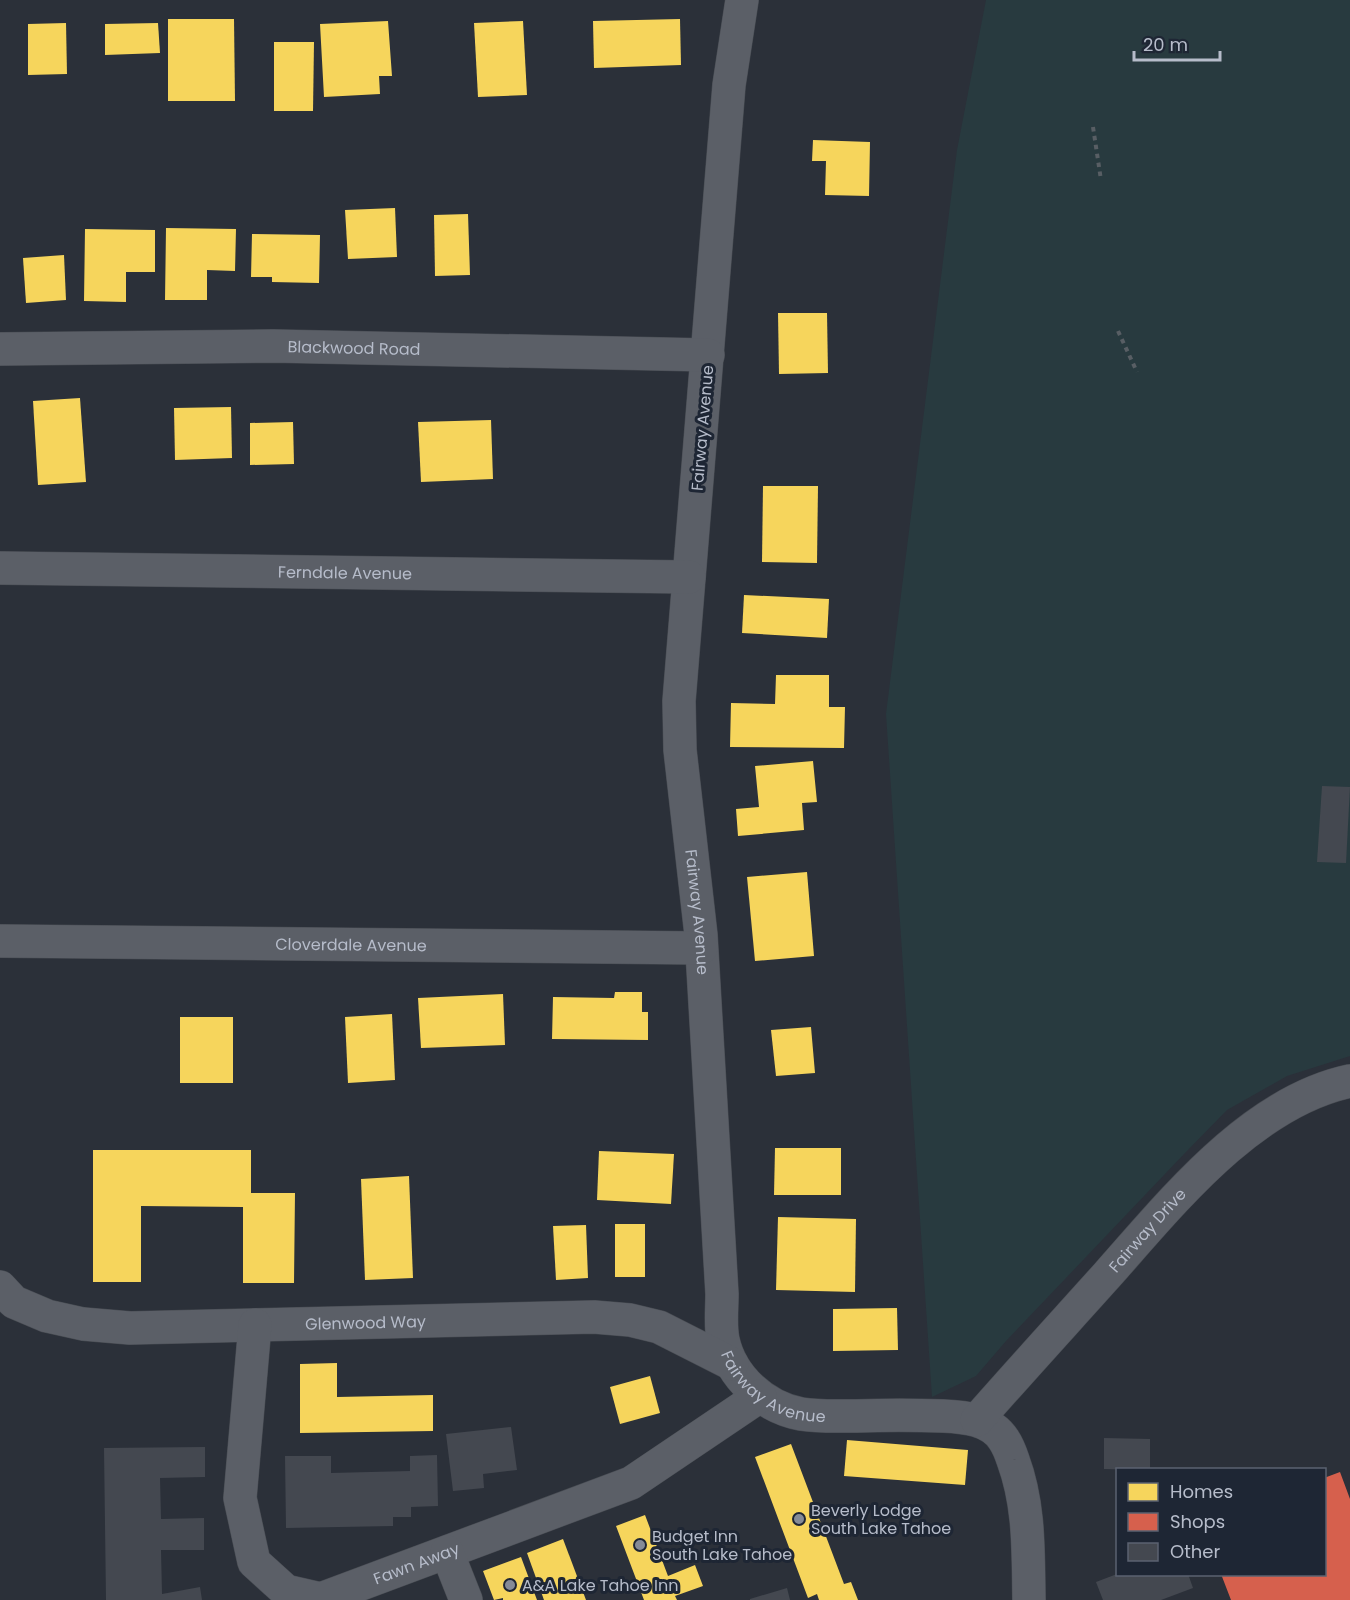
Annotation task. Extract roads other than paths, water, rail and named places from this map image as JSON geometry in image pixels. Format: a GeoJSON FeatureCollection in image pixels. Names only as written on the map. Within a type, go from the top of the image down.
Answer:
{"type":"FeatureCollection","features":[{"type":"Feature","properties":{"kind":"street","name":"Fairway Avenue"},"geometry":{"type":"LineString","coordinates":[[742,0],[729,85],[679,701],[680,750],[701,948],[723,1339],[732,1364],[745,1383],[760,1396],[780,1407],[801,1414],[957,1417],[977,1420],[993,1428],[1004,1439],[1020,1477],[1027,1516],[1029,1600]]}},
{"type":"Feature","properties":{"kind":"street","name":"Blackwood Road"},"geometry":{"type":"LineString","coordinates":[[0,349],[273,346],[708,355]]}},
{"type":"Feature","properties":{"kind":"street","name":"Ferndale Avenue"},"geometry":{"type":"LineString","coordinates":[[0,568],[689,578]]}},
{"type":"Feature","properties":{"kind":"street","name":"Cloverdale Avenue"},"geometry":{"type":"LineString","coordinates":[[0,941],[701,948]]}},
{"type":"Feature","properties":{"kind":"street","name":"Fairway Drive"},"geometry":{"type":"LineString","coordinates":[[977,1420],[1171,1203],[1218,1156],[1277,1111],[1304,1096],[1350,1080]]}},
{"type":"Feature","properties":{"kind":"street","name":"Glenwood Way"},"geometry":{"type":"LineString","coordinates":[[0,1287],[14,1302],[47,1316],[83,1324],[130,1328],[594,1317],[630,1320],[659,1327],[732,1364]]}},
{"type":"Feature","properties":{"kind":"street","name":"Fawn Away"},"geometry":{"type":"LineString","coordinates":[[255,1325],[240,1498],[254,1562],[286,1591],[321,1599],[631,1483],[760,1396]]}},
{"type":"Feature","properties":{"kind":"street"},"geometry":{"type":"LineString","coordinates":[[447,1552],[466,1600]]}},
{"type":"Feature","properties":{"kind":"place","name":"Beverly Lodge South Lake Tahoe"},"geometry":{"type":"Point","coordinates":[799,1519]}},
{"type":"Feature","properties":{"kind":"place","name":"Budget Inn South Lake Tahoe"},"geometry":{"type":"Point","coordinates":[640,1545]}},
{"type":"Feature","properties":{"kind":"place","name":"A&A Lake Tahoe Inn"},"geometry":{"type":"Point","coordinates":[510,1585]}}]}
